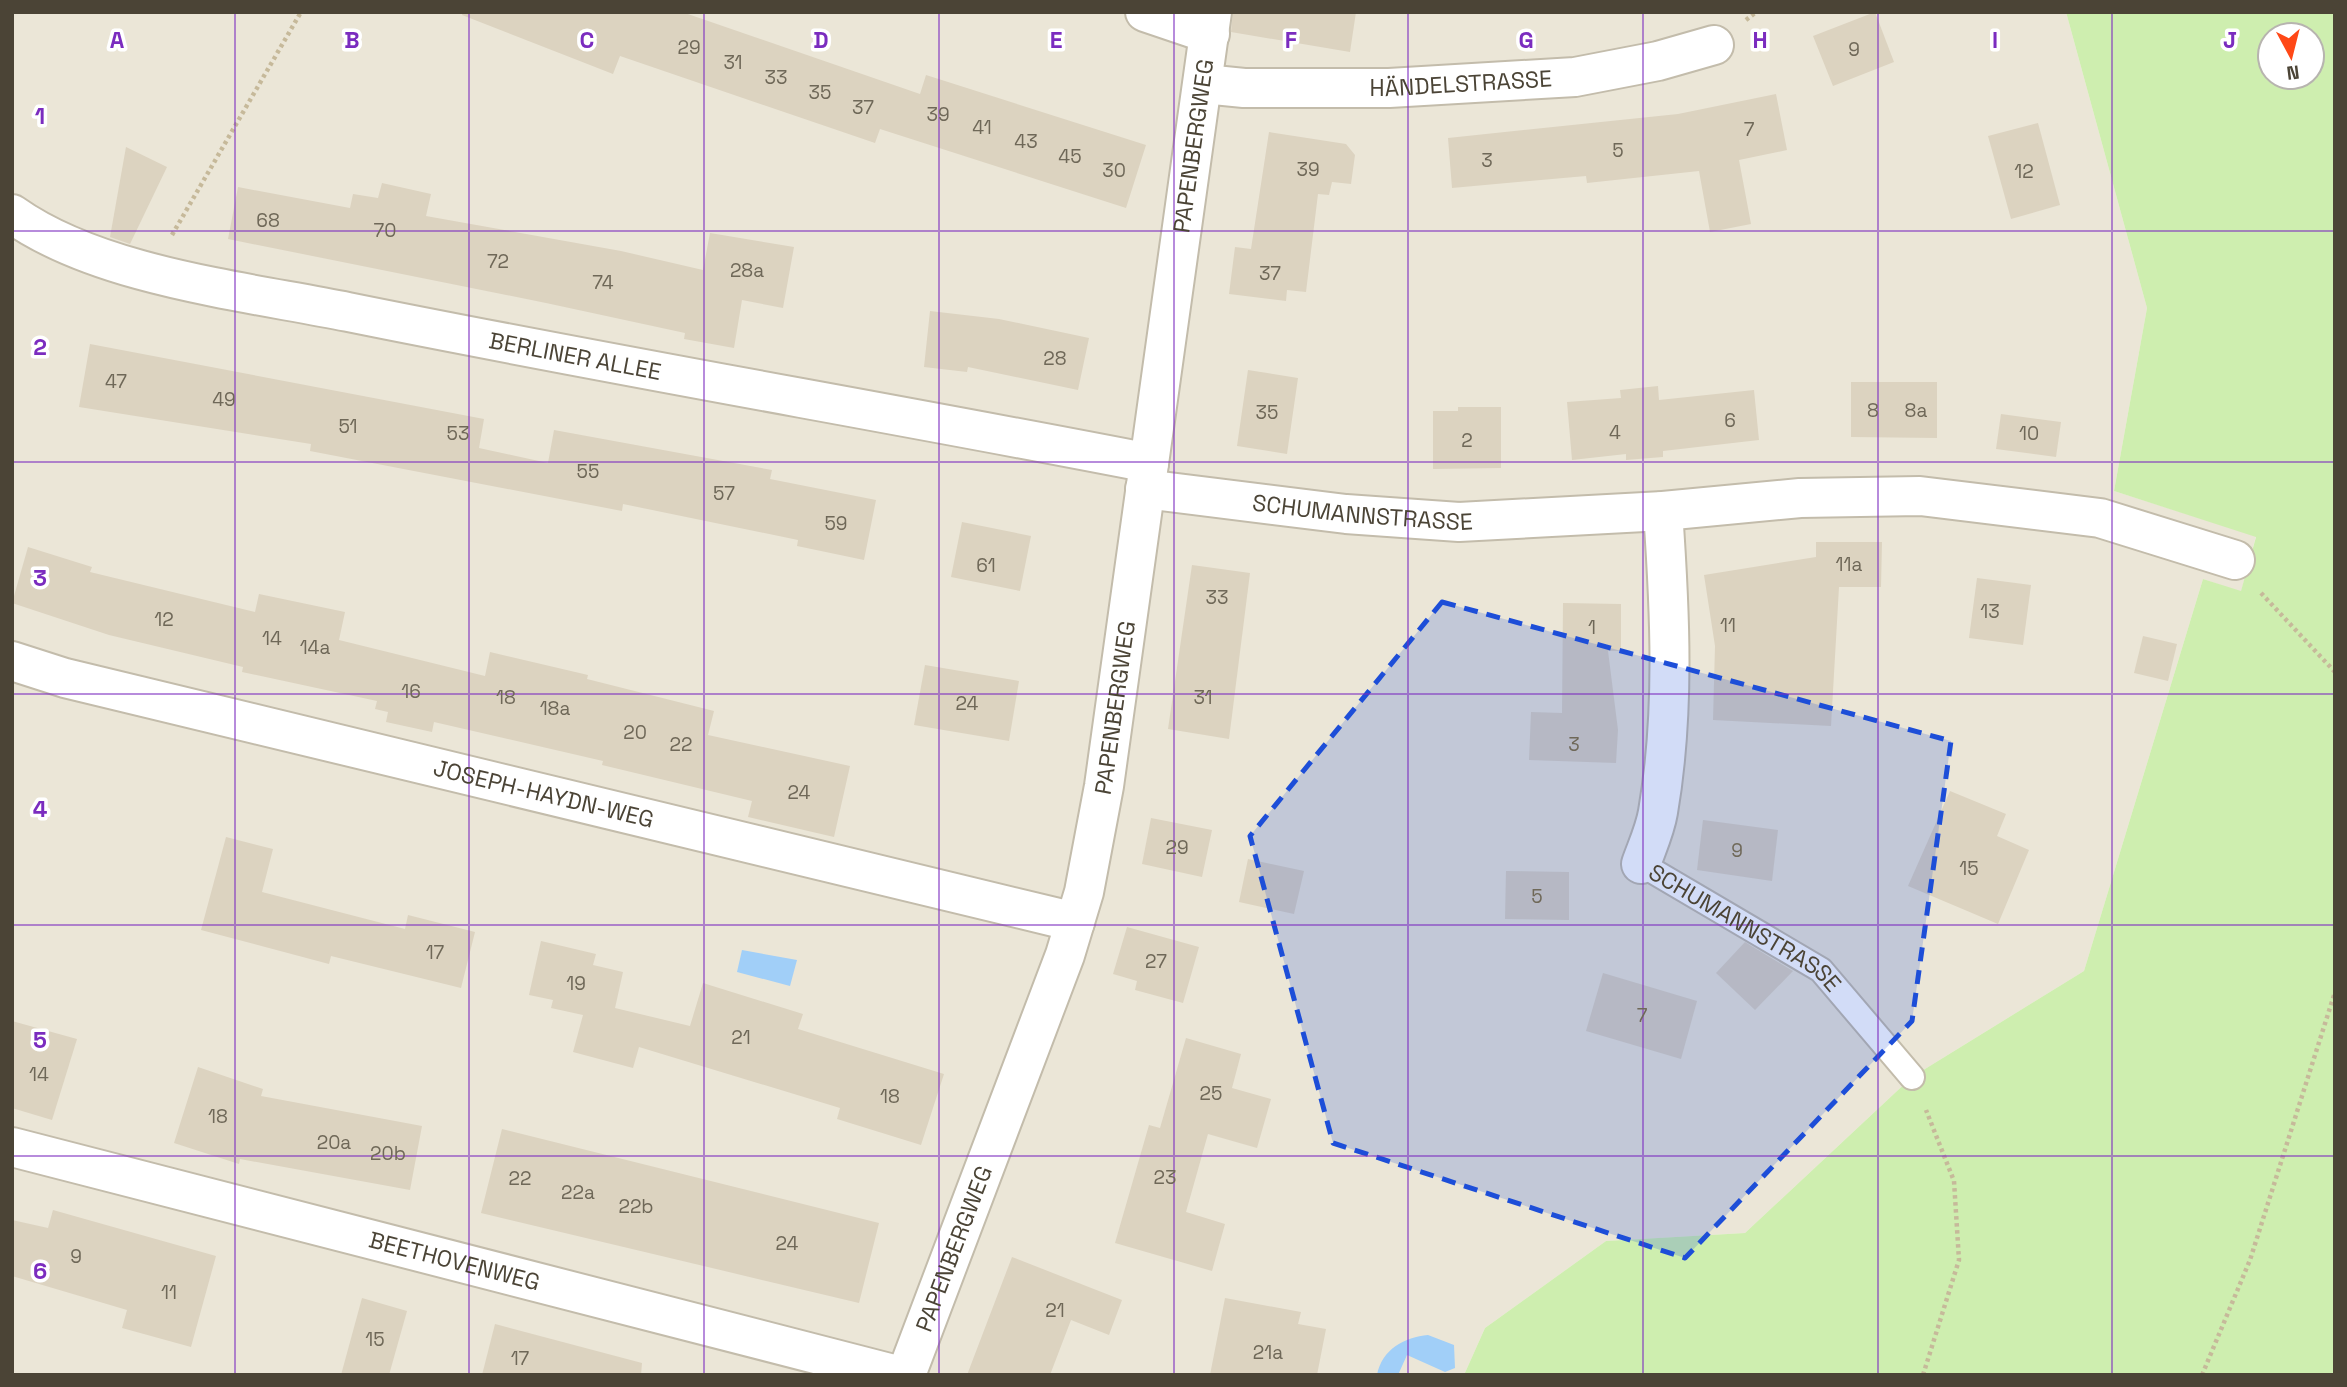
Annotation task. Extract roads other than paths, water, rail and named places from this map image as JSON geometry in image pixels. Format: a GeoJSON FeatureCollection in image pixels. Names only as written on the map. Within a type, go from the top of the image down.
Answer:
{"type":"FeatureCollection","features":[{"type":"Feature","properties":{"kind":"street"},"geometry":{"type":"LineString","coordinates":[[1145,12],[1211,23]]}},
{"type":"Feature","properties":{"kind":"street","name":"PAPENBERGWEG"},"geometry":{"type":"LineString","coordinates":[[906,1375],[1065,956],[1075,922],[1104,786],[1211,23]]}},
{"type":"Feature","properties":{"kind":"street","name":"HÄNDELSTRASSE"},"geometry":{"type":"LineString","coordinates":[[1204,84],[1244,88],[1389,88],[1575,77],[1658,61],[1714,45]]}},
{"type":"Feature","properties":{"kind":"street","name":"BERLINER ALLEE"},"geometry":{"type":"LineString","coordinates":[[12,214],[74,248],[150,271],[1147,476]]}},
{"type":"Feature","properties":{"kind":"street","name":"SCHUMANNSTRASSE"},"geometry":{"type":"LineString","coordinates":[[1147,476],[1346,514],[1459,522],[1663,511],[1800,498],[1920,496],[2100,519],[2235,560]]}},
{"type":"Feature","properties":{"kind":"street","name":"SCHUMANNSTRASSE"},"geometry":{"type":"LineString","coordinates":[[1641,864],[1658,815],[1668,709],[1671,647],[1663,511]]}},
{"type":"Feature","properties":{"kind":"street","name":"JOSEPH-HAYDN-WEG"},"geometry":{"type":"LineString","coordinates":[[12,661],[65,678],[1075,922]]}},
{"type":"Feature","properties":{"kind":"street","name":"BEETHOVENWEG"},"geometry":{"type":"LineString","coordinates":[[12,1147],[897,1375]]}},
{"type":"Feature","properties":{"kind":"lane","name":"SCHUMANNSTRASSE"},"geometry":{"type":"LineString","coordinates":[[1641,864],[1821,970],[1912,1077]]}},
{"type":"Feature","properties":{"kind":"water"},"geometry":{"type":"Polygon","coordinates":[[[742,950],[797,960],[790,986],[737,972],[742,950]]]}},
{"type":"Feature","properties":{"kind":"water"},"geometry":{"type":"Polygon","coordinates":[[[1428,1335],[1454,1345],[1455,1368],[1445,1372],[1407,1355],[1398,1375],[1377,1375],[1389,1351],[1411,1338],[1428,1335]]]}}]}
